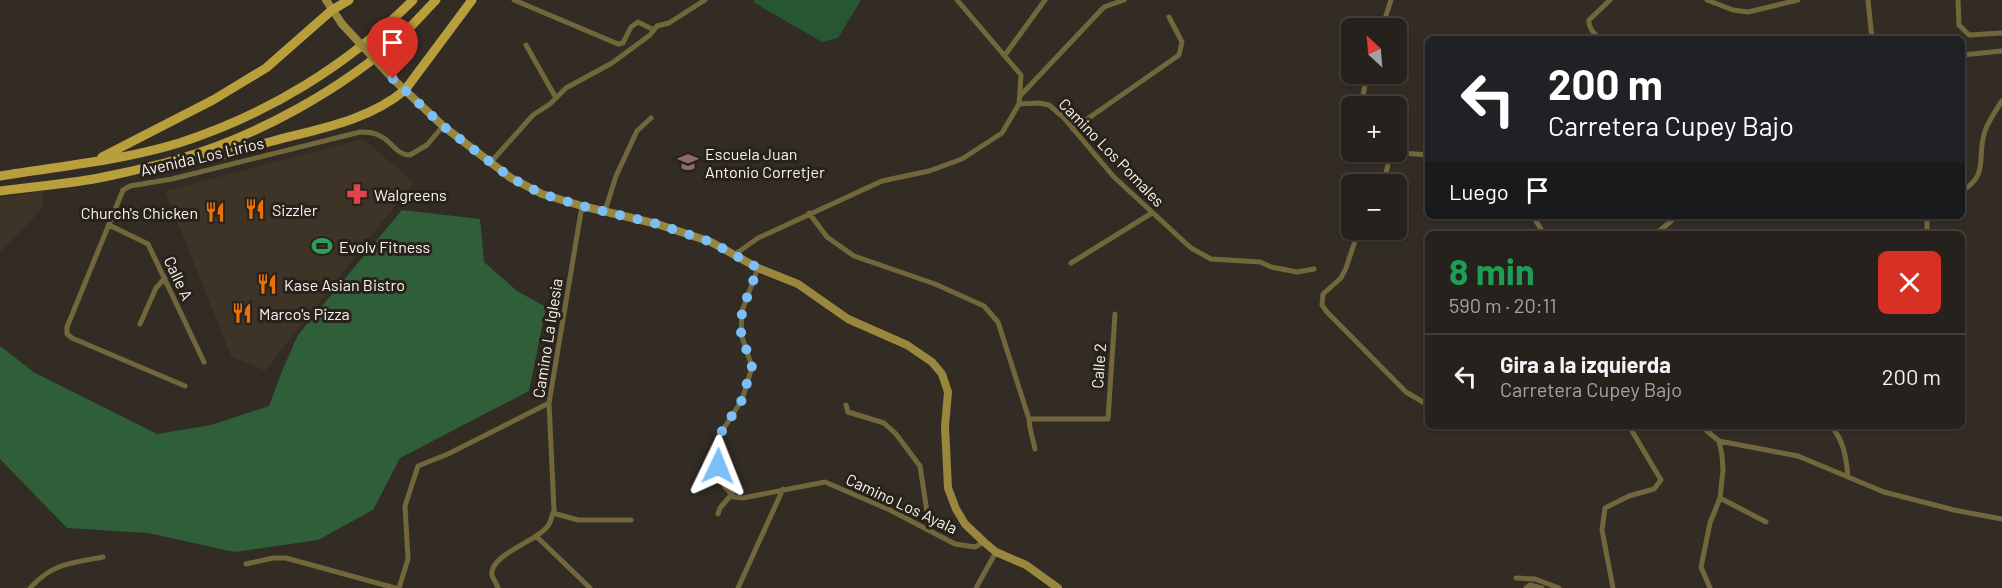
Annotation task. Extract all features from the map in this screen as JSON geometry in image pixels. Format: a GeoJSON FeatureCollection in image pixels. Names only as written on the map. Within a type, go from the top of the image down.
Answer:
{"type":"FeatureCollection","features":[{"type":"Feature","properties":{"kind":"main road"},"geometry":{"type":"LineString","coordinates":[[90,163],[213,100],[266,68],[332,10],[349,0]]}},
{"type":"Feature","properties":{"kind":"main road"},"geometry":{"type":"LineString","coordinates":[[0,176],[90,163],[178,143],[240,119],[285,97],[348,57],[392,21],[413,0]]}},
{"type":"Feature","properties":{"kind":"main road"},"geometry":{"type":"LineString","coordinates":[[0,191],[101,178],[175,160],[220,145],[282,117],[319,97],[404,34],[436,0]]}},
{"type":"Feature","properties":{"kind":"main road"},"geometry":{"type":"LineString","coordinates":[[175,160],[211,158],[358,118],[392,102],[405,90],[472,0]]}},
{"type":"Feature","properties":{"kind":"street"},"geometry":{"type":"LineString","coordinates":[[326,0],[342,24],[393,79],[443,126],[511,178],[542,194],[657,224],[711,242],[758,268],[798,284],[848,319],[907,345],[932,362],[942,374],[948,392],[945,426],[948,488],[965,524],[996,552],[1026,565],[1058,588]]}},
{"type":"Feature","properties":{"kind":"street"},"geometry":{"type":"LineString","coordinates":[[514,0],[618,44],[623,43],[631,27],[638,22],[654,30]]}},
{"type":"Feature","properties":{"kind":"street"},"geometry":{"type":"LineString","coordinates":[[490,163],[533,115],[566,88],[612,63],[650,35],[657,26],[669,23],[705,0]]}},
{"type":"Feature","properties":{"kind":"street"},"geometry":{"type":"LineString","coordinates":[[734,255],[758,238],[809,213],[882,181],[929,171],[962,159],[1002,133],[1018,104],[1021,75],[957,0]]}},
{"type":"Feature","properties":{"kind":"street"},"geometry":{"type":"LineString","coordinates":[[1005,55],[1045,0]]}},
{"type":"Feature","properties":{"kind":"street"},"geometry":{"type":"LineString","coordinates":[[1020,96],[1104,7],[1124,0]]}},
{"type":"Feature","properties":{"kind":"street"},"geometry":{"type":"LineString","coordinates":[[1385,18],[1391,0]]}},
{"type":"Feature","properties":{"kind":"street"},"geometry":{"type":"LineString","coordinates":[[1596,36],[1589,20],[1610,0]]}},
{"type":"Feature","properties":{"kind":"street"},"geometry":{"type":"LineString","coordinates":[[1707,0],[1733,10],[1748,12],[1797,0]]}},
{"type":"Feature","properties":{"kind":"street"},"geometry":{"type":"LineString","coordinates":[[1868,0],[1872,36]]}},
{"type":"Feature","properties":{"kind":"street"},"geometry":{"type":"LineString","coordinates":[[1958,0],[1959,26],[1969,34],[2002,33]]}},
{"type":"Feature","properties":{"kind":"street"},"geometry":{"type":"LineString","coordinates":[[1073,129],[1179,55],[1182,42],[1168,17]]}},
{"type":"Feature","properties":{"kind":"street"},"geometry":{"type":"LineString","coordinates":[[526,45],[556,98]]}},
{"type":"Feature","properties":{"kind":"street"},"geometry":{"type":"LineString","coordinates":[[1965,55],[2002,51]]}},
{"type":"Feature","properties":{"kind":"street"},"geometry":{"type":"LineString","coordinates":[[1965,189],[1973,185],[1978,177],[1985,131],[2002,101]]}},
{"type":"Feature","properties":{"kind":"street","name":"Camino Los Pomales"},"geometry":{"type":"LineString","coordinates":[[1018,104],[1049,105],[1114,177],[1191,248],[1211,259],[1260,262],[1271,267],[1297,272],[1314,269]]}},
{"type":"Feature","properties":{"kind":"street"},"geometry":{"type":"LineString","coordinates":[[605,212],[616,176],[637,130],[651,118]]}},
{"type":"Feature","properties":{"kind":"street","name":"Avenida Los Lirios"},"geometry":{"type":"LineString","coordinates":[[185,386],[67,334],[67,327],[123,190],[130,186],[172,178],[360,132],[371,132],[382,136],[400,153],[410,154],[427,145],[443,126]]}},
{"type":"Feature","properties":{"kind":"street"},"geometry":{"type":"LineString","coordinates":[[1407,154],[1425,156]]}},
{"type":"Feature","properties":{"kind":"street","name":"Camino La Iglesia"},"geometry":{"type":"LineString","coordinates":[[553,513],[549,403],[582,206]]}},
{"type":"Feature","properties":{"kind":"street"},"geometry":{"type":"LineString","coordinates":[[809,213],[827,237],[854,256],[934,284],[984,306],[998,322],[1029,419],[1035,449]]}},
{"type":"Feature","properties":{"kind":"street"},"geometry":{"type":"LineString","coordinates":[[1071,263],[1152,213]]}},
{"type":"Feature","properties":{"kind":"street"},"geometry":{"type":"LineString","coordinates":[[1660,231],[1674,219]]}},
{"type":"Feature","properties":{"kind":"street","name":"Calle A"},"geometry":{"type":"LineString","coordinates":[[110,225],[148,244],[204,362]]}},
{"type":"Feature","properties":{"kind":"street"},"geometry":{"type":"LineString","coordinates":[[1356,240],[1341,278],[1323,294],[1322,305],[1406,392],[1425,403]]}},
{"type":"Feature","properties":{"kind":"street"},"geometry":{"type":"LineString","coordinates":[[718,514],[720,508],[732,494],[725,487],[718,466],[717,439],[742,400],[752,366],[741,334],[742,311],[758,268]]}},
{"type":"Feature","properties":{"kind":"street"},"geometry":{"type":"LineString","coordinates":[[140,324],[156,288],[165,278]]}},
{"type":"Feature","properties":{"kind":"street","name":"Calle 2"},"geometry":{"type":"LineString","coordinates":[[1029,419],[1108,419],[1115,314]]}},
{"type":"Feature","properties":{"kind":"street"},"geometry":{"type":"LineString","coordinates":[[246,564],[273,558],[286,558],[397,588],[408,559],[405,506],[418,466],[448,454],[549,403]]}},
{"type":"Feature","properties":{"kind":"street"},"geometry":{"type":"LineString","coordinates":[[846,405],[849,412],[881,421],[891,428],[920,466],[930,531]]}},
{"type":"Feature","properties":{"kind":"street"},"geometry":{"type":"LineString","coordinates":[[1613,588],[1602,530],[1605,508],[1629,496],[1654,489],[1661,480],[1631,429]]}},
{"type":"Feature","properties":{"kind":"street"},"geometry":{"type":"LineString","coordinates":[[1705,429],[1719,441],[1798,456],[1884,492],[1954,510],[2002,519]]}},
{"type":"Feature","properties":{"kind":"street"},"geometry":{"type":"LineString","coordinates":[[1834,429],[1846,453],[1848,476]]}},
{"type":"Feature","properties":{"kind":"street"},"geometry":{"type":"LineString","coordinates":[[1710,588],[1701,567],[1710,523],[1720,498],[1723,470],[1719,441]]}},
{"type":"Feature","properties":{"kind":"street","name":"Camino Los Ayala"},"geometry":{"type":"LineString","coordinates":[[732,494],[743,498],[825,482],[890,510],[955,544],[975,547],[984,542]]}},
{"type":"Feature","properties":{"kind":"street"},"geometry":{"type":"LineString","coordinates":[[738,588],[783,489]]}},
{"type":"Feature","properties":{"kind":"street"},"geometry":{"type":"LineString","coordinates":[[1720,498],[1766,522]]}},
{"type":"Feature","properties":{"kind":"street"},"geometry":{"type":"LineString","coordinates":[[498,588],[492,575],[493,566],[506,554],[548,526],[553,513],[578,520],[631,520]]}},
{"type":"Feature","properties":{"kind":"street"},"geometry":{"type":"LineString","coordinates":[[536,536],[591,588]]}},
{"type":"Feature","properties":{"kind":"street"},"geometry":{"type":"LineString","coordinates":[[976,588],[996,552]]}},
{"type":"Feature","properties":{"kind":"street"},"geometry":{"type":"LineString","coordinates":[[30,588],[42,575],[64,564],[103,557]]}},
{"type":"Feature","properties":{"kind":"street"},"geometry":{"type":"LineString","coordinates":[[1516,578],[1535,579],[1559,588]]}},
{"type":"Feature","properties":{"kind":"street"},"geometry":{"type":"LineString","coordinates":[[1526,588],[1530,585],[1542,588]]}},
{"type":"Feature","properties":{"kind":"shaded area"},"geometry":{"type":"Polygon","coordinates":[[[364,140],[414,182],[265,371],[231,356],[165,191],[364,140]]]}},
{"type":"Feature","properties":{"kind":"shaded area"},"geometry":{"type":"Polygon","coordinates":[[[42,191],[44,204],[32,220],[0,252],[0,198],[42,191]]]}},
{"type":"Feature","properties":{"kind":"green space"},"geometry":{"type":"Polygon","coordinates":[[[755,0],[861,0],[838,38],[822,42],[753,2],[755,0]]]}},
{"type":"Feature","properties":{"kind":"green space"},"geometry":{"type":"Polygon","coordinates":[[[402,210],[480,219],[484,262],[517,291],[546,307],[529,391],[400,458],[373,510],[318,540],[235,552],[148,533],[67,528],[0,459],[0,346],[35,373],[157,434],[211,425],[269,406],[298,335],[402,210]]]}},
{"type":"Feature","properties":{"kind":"place","name":"Escuela Juan Antonio Corretjer"},"geometry":{"type":"Point","coordinates":[688,162]}},
{"type":"Feature","properties":{"kind":"place","name":"Walgreens"},"geometry":{"type":"Point","coordinates":[357,194]}},
{"type":"Feature","properties":{"kind":"place","name":"Sizzler"},"geometry":{"type":"Point","coordinates":[255,209]}},
{"type":"Feature","properties":{"kind":"place","name":"Church's Chicken"},"geometry":{"type":"Point","coordinates":[215,212]}},
{"type":"Feature","properties":{"kind":"place","name":"Evolv Fitness"},"geometry":{"type":"Point","coordinates":[322,246]}},
{"type":"Feature","properties":{"kind":"place","name":"Kase Asian Bistro"},"geometry":{"type":"Point","coordinates":[267,284]}},
{"type":"Feature","properties":{"kind":"place","name":"Marco's Pizza"},"geometry":{"type":"Point","coordinates":[242,313]}},
{"type":"Feature","properties":{"kind":"route"},"geometry":{"type":"LineString","coordinates":[[393,79],[443,126],[511,178],[542,194],[657,224],[711,242],[758,268],[742,311],[741,334],[752,366],[742,400],[717,439],[718,466]]}}]}
